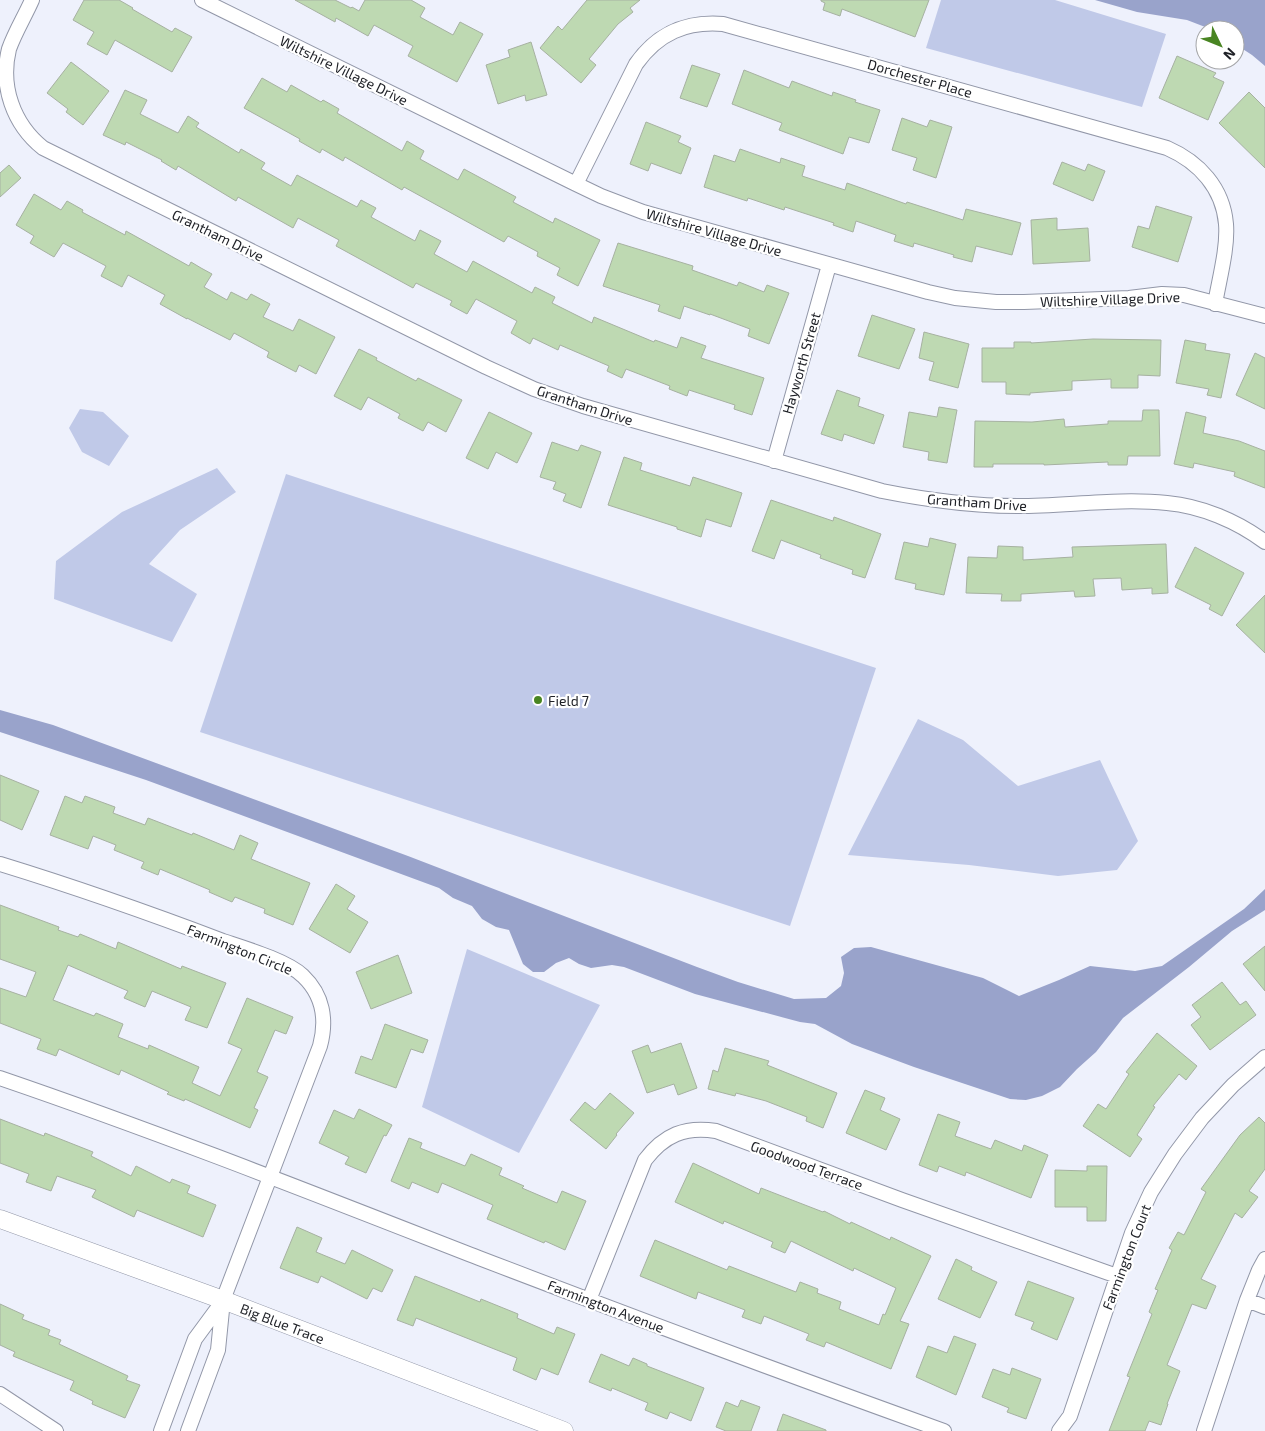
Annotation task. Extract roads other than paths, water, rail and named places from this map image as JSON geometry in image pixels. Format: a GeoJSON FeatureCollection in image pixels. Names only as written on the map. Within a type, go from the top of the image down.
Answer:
{"type":"FeatureCollection","features":[{"type":"Feature","properties":{"kind":"street","name":"Grantham Drive"},"geometry":{"type":"LineString","coordinates":[[32,0],[14,37],[5,70],[6,89],[14,113],[19,123],[34,140],[54,154],[486,367],[534,388],[583,406],[882,491],[934,501],[973,505],[1167,503],[1207,512],[1233,522],[1265,542]]}},
{"type":"Feature","properties":{"kind":"street","name":"Wiltshire Village Drive"},"geometry":{"type":"LineString","coordinates":[[202,0],[576,184],[643,212],[829,265],[955,298],[996,302],[1024,302],[1129,298],[1162,294],[1184,295],[1265,316]]}},
{"type":"Feature","properties":{"kind":"street","name":"Dorchester Place"},"geometry":{"type":"LineString","coordinates":[[576,184],[636,64],[643,55],[659,40],[679,29],[701,24],[723,24],[1167,148],[1177,153],[1196,165],[1211,182],[1219,196],[1224,212],[1226,224],[1225,246],[1215,304]]}},
{"type":"Feature","properties":{"kind":"street","name":"Hayworth Street"},"geometry":{"type":"LineString","coordinates":[[774,461],[829,265]]}},
{"type":"Feature","properties":{"kind":"street","name":"Farmington Circle"},"geometry":{"type":"LineString","coordinates":[[0,864],[151,914],[253,952],[292,968],[310,983],[316,993],[321,1004],[324,1023],[320,1046],[223,1300]]}},
{"type":"Feature","properties":{"kind":"street","name":"Farmington Court"},"geometry":{"type":"LineString","coordinates":[[1059,1431],[1070,1416],[1117,1276],[1136,1225],[1152,1192],[1175,1154],[1208,1111],[1233,1085],[1265,1057]]}},
{"type":"Feature","properties":{"kind":"street"},"geometry":{"type":"LineString","coordinates":[[0,1078],[94,1110],[270,1177]]}},
{"type":"Feature","properties":{"kind":"street","name":"Goodwood Terrace"},"geometry":{"type":"LineString","coordinates":[[589,1300],[645,1160],[652,1150],[670,1136],[693,1129],[716,1131],[902,1200],[1117,1276]]}},
{"type":"Feature","properties":{"kind":"street","name":"Farmington Avenue"},"geometry":{"type":"LineString","coordinates":[[270,1177],[795,1378],[944,1431]]}},
{"type":"Feature","properties":{"kind":"street","name":"Big Blue Trace"},"geometry":{"type":"LineString","coordinates":[[0,1220],[223,1300],[564,1431]]}},
{"type":"Feature","properties":{"kind":"street"},"geometry":{"type":"LineString","coordinates":[[1204,1431],[1247,1300],[1265,1259]]}},
{"type":"Feature","properties":{"kind":"street"},"geometry":{"type":"LineString","coordinates":[[161,1431],[195,1339],[223,1300]]}},
{"type":"Feature","properties":{"kind":"street"},"geometry":{"type":"LineString","coordinates":[[188,1431],[218,1350],[223,1300]]}},
{"type":"Feature","properties":{"kind":"street"},"geometry":{"type":"LineString","coordinates":[[1247,1300],[1265,1306]]}},
{"type":"Feature","properties":{"kind":"street"},"geometry":{"type":"LineString","coordinates":[[0,1394],[56,1431]]}},
{"type":"Feature","properties":{"kind":"place","name":"Field 7"},"geometry":{"type":"Point","coordinates":[538,700]}}]}
